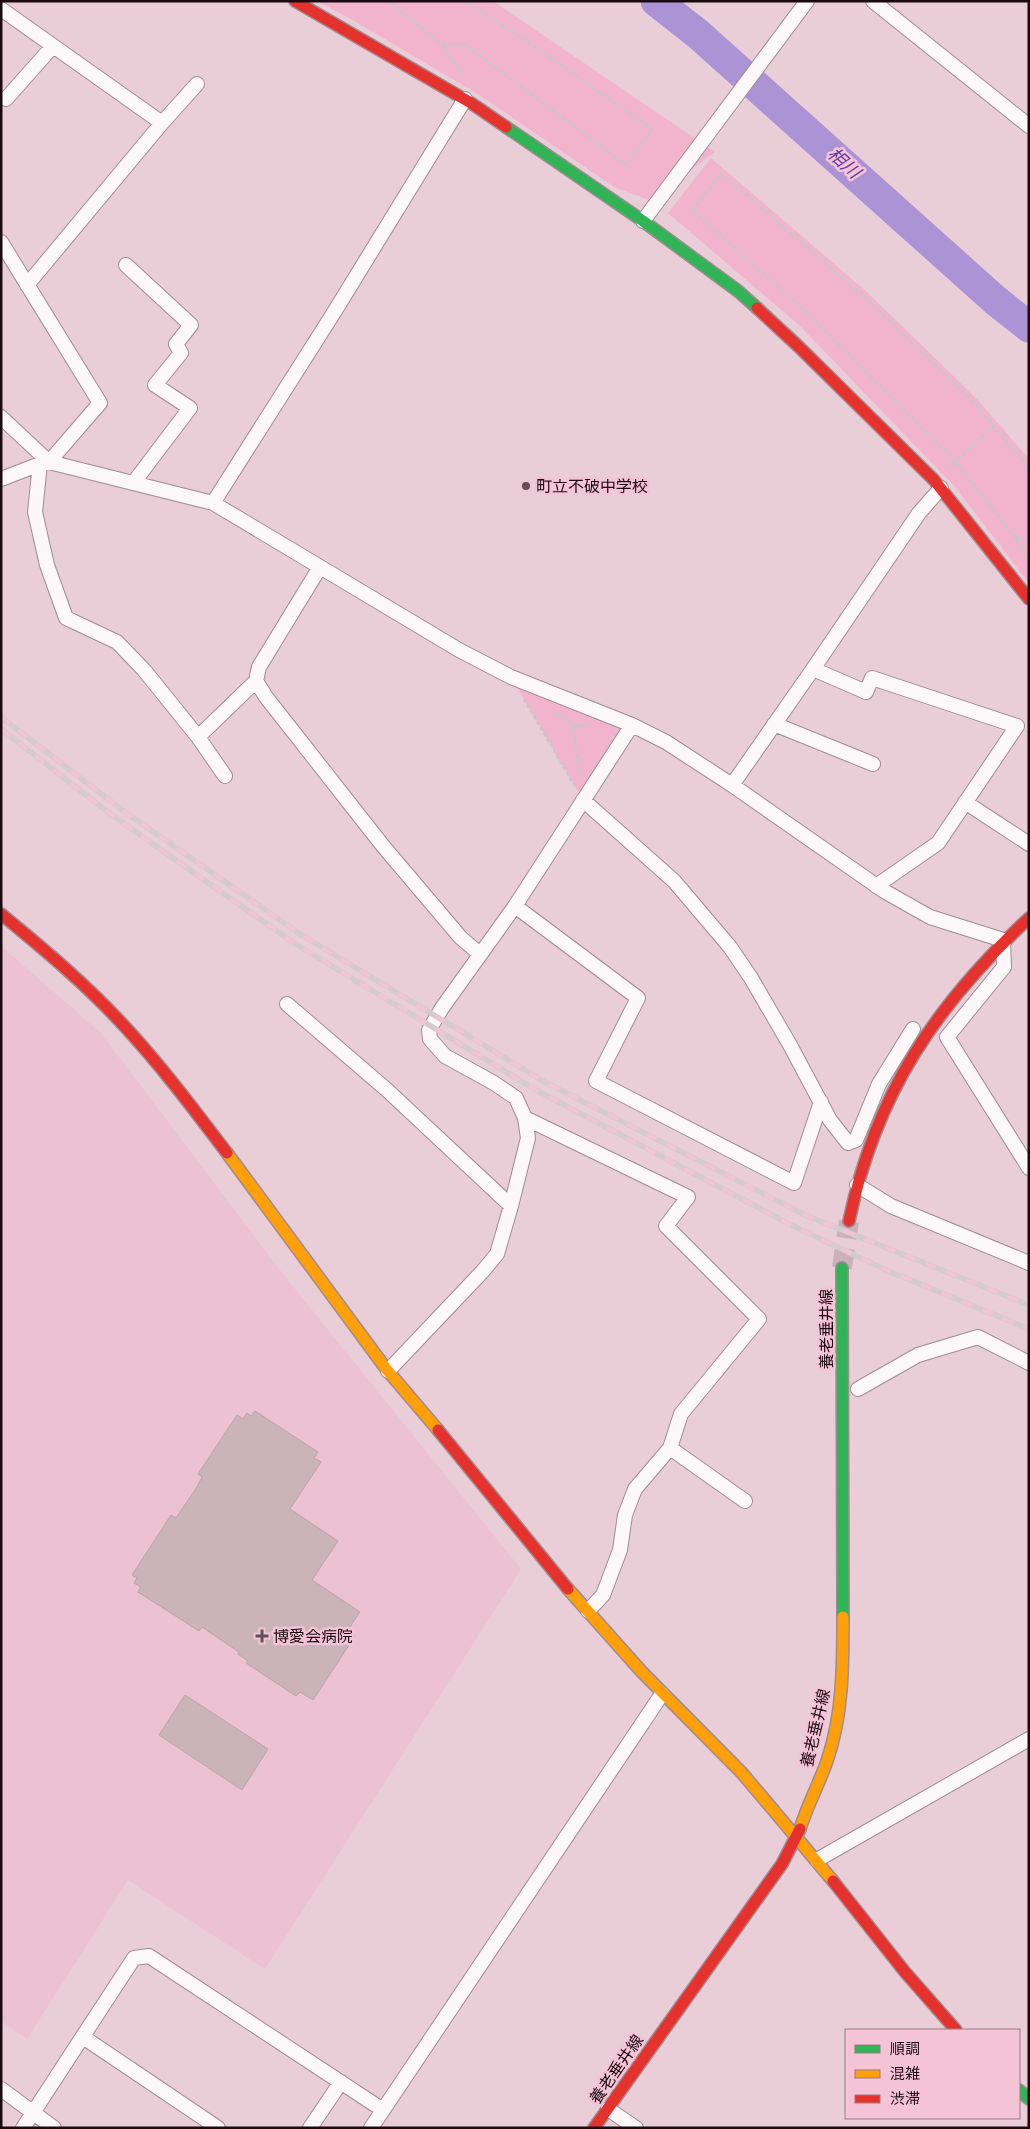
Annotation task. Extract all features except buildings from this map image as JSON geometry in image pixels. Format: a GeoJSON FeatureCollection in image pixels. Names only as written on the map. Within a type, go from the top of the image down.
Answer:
{"type":"FeatureCollection","features":[{"type":"Feature","properties":{"kind":"street"},"geometry":{"type":"LineString","coordinates":[[295,1],[465,99],[643,221],[738,291],[812,360],[941,488],[1029,599]]}},
{"type":"Feature","properties":{"kind":"street"},"geometry":{"type":"LineString","coordinates":[[643,221],[807,1]]}},
{"type":"Feature","properties":{"kind":"street"},"geometry":{"type":"LineString","coordinates":[[873,1],[1029,126]]}},
{"type":"Feature","properties":{"kind":"street"},"geometry":{"type":"LineString","coordinates":[[1,9],[162,123]]}},
{"type":"Feature","properties":{"kind":"street"},"geometry":{"type":"LineString","coordinates":[[6,99],[53,46]]}},
{"type":"Feature","properties":{"kind":"street"},"geometry":{"type":"LineString","coordinates":[[28,285],[162,123],[197,84]]}},
{"type":"Feature","properties":{"kind":"street"},"geometry":{"type":"LineString","coordinates":[[213,503],[328,322],[465,99]]}},
{"type":"Feature","properties":{"kind":"street"},"geometry":{"type":"LineString","coordinates":[[1,242],[100,403],[45,464],[1,479]]}},
{"type":"Feature","properties":{"kind":"street"},"geometry":{"type":"LineString","coordinates":[[126,265],[191,325],[176,344],[181,353],[155,385],[190,408],[134,482]]}},
{"type":"Feature","properties":{"kind":"street"},"geometry":{"type":"LineString","coordinates":[[1,417],[45,464],[134,482],[213,503],[459,650],[511,677],[632,725],[666,742],[732,785],[876,886],[930,917],[1003,940]]}},
{"type":"Feature","properties":{"kind":"street"},"geometry":{"type":"LineString","coordinates":[[45,464],[35,512],[47,565],[66,618],[116,642],[144,670],[198,737],[225,776]]}},
{"type":"Feature","properties":{"kind":"street"},"geometry":{"type":"LineString","coordinates":[[732,785],[919,513],[941,488]]}},
{"type":"Feature","properties":{"kind":"street"},"geometry":{"type":"LineString","coordinates":[[198,737],[256,681],[259,667],[320,568]]}},
{"type":"Feature","properties":{"kind":"street"},"geometry":{"type":"LineString","coordinates":[[813,669],[866,692],[872,678],[1023,730],[965,802],[938,843],[876,886]]}},
{"type":"Feature","properties":{"kind":"street"},"geometry":{"type":"LineString","coordinates":[[256,681],[266,697],[383,846],[461,938],[480,954]]}},
{"type":"Feature","properties":{"kind":"street"},"geometry":{"type":"LineString","coordinates":[[774,724],[873,764]]}},
{"type":"Feature","properties":{"kind":"street"},"geometry":{"type":"LineString","coordinates":[[388,1371],[497,1254],[528,1138],[525,1118],[516,1098],[494,1083],[445,1056],[430,1039],[429,1030],[515,906],[632,725]]}},
{"type":"Feature","properties":{"kind":"street"},"geometry":{"type":"LineString","coordinates":[[583,800],[674,881],[730,946],[751,978],[830,1120],[848,1143],[856,1140],[879,1084],[913,1029]]}},
{"type":"Feature","properties":{"kind":"street"},"geometry":{"type":"LineString","coordinates":[[965,802],[1029,844]]}},
{"type":"Feature","properties":{"kind":"street"},"geometry":{"type":"LineString","coordinates":[[515,906],[638,998],[596,1081],[794,1182],[820,1102]]}},
{"type":"Feature","properties":{"kind":"street"},"geometry":{"type":"LineString","coordinates":[[1,914],[92,994],[141,1044],[210,1132],[388,1371],[458,1453],[516,1527],[621,1650],[662,1694],[721,1750],[797,1836],[926,1997],[955,2029]]}},
{"type":"Feature","properties":{"kind":"street"},"geometry":{"type":"LineString","coordinates":[[849,1221],[867,1151],[882,1112],[920,1041],[942,1010],[1003,940],[1029,918]]}},
{"type":"Feature","properties":{"kind":"street"},"geometry":{"type":"LineString","coordinates":[[1003,940],[1004,967],[947,1037],[1029,1168]]}},
{"type":"Feature","properties":{"kind":"street"},"geometry":{"type":"LineString","coordinates":[[286,1004],[387,1090],[511,1206]]}},
{"type":"Feature","properties":{"kind":"street"},"geometry":{"type":"LineString","coordinates":[[525,1118],[688,1197],[666,1226],[759,1319],[681,1414],[670,1448],[635,1489],[625,1515],[620,1550],[603,1595],[588,1611]]}},
{"type":"Feature","properties":{"kind":"street"},"geometry":{"type":"LineString","coordinates":[[857,1185],[891,1206],[1029,1263]]}},
{"type":"Feature","properties":{"kind":"street","name":"養老垂井線"},"geometry":{"type":"LineString","coordinates":[[594,2128],[782,1864],[797,1836],[806,1809],[827,1761],[841,1701],[842,1268]]}},
{"type":"Feature","properties":{"kind":"street"},"geometry":{"type":"LineString","coordinates":[[858,1389],[918,1355],[978,1337],[1029,1363]]}},
{"type":"Feature","properties":{"kind":"street"},"geometry":{"type":"LineString","coordinates":[[670,1448],[745,1501]]}},
{"type":"Feature","properties":{"kind":"street"},"geometry":{"type":"LineString","coordinates":[[371,2128],[662,1694]]}},
{"type":"Feature","properties":{"kind":"street"},"geometry":{"type":"LineString","coordinates":[[816,1860],[1029,1739]]}},
{"type":"Feature","properties":{"kind":"street"},"geometry":{"type":"LineString","coordinates":[[23,2128],[134,1958],[149,1956],[383,2110]]}},
{"type":"Feature","properties":{"kind":"street"},"geometry":{"type":"LineString","coordinates":[[83,2037],[218,2128]]}},
{"type":"Feature","properties":{"kind":"street"},"geometry":{"type":"LineString","coordinates":[[310,2128],[341,2082]]}},
{"type":"Feature","properties":{"kind":"street"},"geometry":{"type":"LineString","coordinates":[[1,2089],[54,2128]]}},
{"type":"Feature","properties":{"kind":"street"},"geometry":{"type":"LineString","coordinates":[[608,2109],[636,2128]]}},
{"type":"Feature","properties":{"kind":"path"},"geometry":{"type":"LineString","coordinates":[[385,1],[391,3],[443,45],[466,81],[465,99]]}},
{"type":"Feature","properties":{"kind":"path"},"geometry":{"type":"LineString","coordinates":[[443,45],[464,44],[626,165],[652,129],[512,31],[464,1]]}},
{"type":"Feature","properties":{"kind":"path"},"geometry":{"type":"LineString","coordinates":[[1029,467],[976,405],[868,300],[722,174],[692,210],[801,307],[955,461],[1015,537],[1029,559]]}},
{"type":"Feature","properties":{"kind":"path"},"geometry":{"type":"LineString","coordinates":[[955,461],[994,426]]}},
{"type":"Feature","properties":{"kind":"path"},"geometry":{"type":"LineString","coordinates":[[1015,537],[1029,540]]}},
{"type":"Feature","properties":{"kind":"path"},"geometry":{"type":"LineString","coordinates":[[511,677],[583,800]]}},
{"type":"Feature","properties":{"kind":"path"},"geometry":{"type":"LineString","coordinates":[[583,800],[573,726],[593,725]]}},
{"type":"Feature","properties":{"kind":"shaded area"},"geometry":{"type":"Polygon","coordinates":[[[317,1],[493,1],[715,152],[649,200],[614,187],[481,96],[317,1]]]}},
{"type":"Feature","properties":{"kind":"shaded area"},"geometry":{"type":"Polygon","coordinates":[[[711,158],[867,292],[977,399],[1029,459],[1029,583],[956,488],[800,326],[668,213],[711,158]]]}},
{"type":"Feature","properties":{"kind":"shaded area"},"geometry":{"type":"Polygon","coordinates":[[[511,677],[632,725],[583,800],[511,677]]]}},
{"type":"Feature","properties":{"kind":"shaded area","name":"博愛会病院"},"geometry":{"type":"Polygon","coordinates":[[[1,946],[101,1033],[283,1274],[521,1569],[265,1969],[128,1880],[27,2039],[1,2021],[1,946]]]}},
{"type":"Feature","properties":{"kind":"waterway","name":"相川"},"geometry":{"type":"LineString","coordinates":[[656,1],[698,34],[995,300],[1029,327]]}},
{"type":"Feature","properties":{"kind":"tunnel"},"geometry":{"type":"LineString","coordinates":[[842,1268],[849,1221]]}},
{"type":"Feature","properties":{"kind":"railway"},"geometry":{"type":"LineString","coordinates":[[1,717],[121,809],[300,934],[543,1081],[805,1215],[1029,1305]]}},
{"type":"Feature","properties":{"kind":"railway"},"geometry":{"type":"LineString","coordinates":[[1,729],[113,816],[294,943],[536,1090],[791,1225],[886,1270],[1029,1329]]}},
{"type":"Feature","properties":{"kind":"traffic: fast"},"geometry":{"type":"LineString","coordinates":[[506,127],[643,221],[738,291],[757,308]]}},
{"type":"Feature","properties":{"kind":"traffic: fast"},"geometry":{"type":"LineString","coordinates":[[842,1268],[843,1617]]}},
{"type":"Feature","properties":{"kind":"traffic: fast"},"geometry":{"type":"LineString","coordinates":[[1020,2091],[1029,2099]]}},
{"type":"Feature","properties":{"kind":"traffic: slow"},"geometry":{"type":"LineString","coordinates":[[227,1153],[387,1370],[438,1430]]}},
{"type":"Feature","properties":{"kind":"traffic: slow"},"geometry":{"type":"LineString","coordinates":[[568,1589],[641,1671],[742,1773],[833,1881]]}},
{"type":"Feature","properties":{"kind":"traffic: slow"},"geometry":{"type":"LineString","coordinates":[[800,1829],[827,1761],[836,1726],[841,1690],[843,1617]]}},
{"type":"Feature","properties":{"kind":"traffic: jam"},"geometry":{"type":"LineString","coordinates":[[295,1],[471,103],[506,127]]}},
{"type":"Feature","properties":{"kind":"traffic: jam"},"geometry":{"type":"LineString","coordinates":[[757,308],[934,480],[1029,599]]}},
{"type":"Feature","properties":{"kind":"traffic: jam"},"geometry":{"type":"LineString","coordinates":[[1,914],[66,969],[112,1013],[166,1074],[227,1153]]}},
{"type":"Feature","properties":{"kind":"traffic: jam"},"geometry":{"type":"LineString","coordinates":[[849,1221],[875,1132],[893,1092],[914,1054],[965,984],[1029,918]]}},
{"type":"Feature","properties":{"kind":"traffic: jam"},"geometry":{"type":"LineString","coordinates":[[438,1430],[568,1589]]}},
{"type":"Feature","properties":{"kind":"traffic: jam"},"geometry":{"type":"LineString","coordinates":[[594,2128],[782,1864],[800,1829]]}},
{"type":"Feature","properties":{"kind":"traffic: jam"},"geometry":{"type":"LineString","coordinates":[[833,1881],[905,1972],[955,2029]]}},
{"type":"Feature","properties":{"kind":"place","name":"町立不破中学校"},"geometry":{"type":"Point","coordinates":[526,486]}},
{"type":"Feature","properties":{"kind":"place","name":"博愛会病院"},"geometry":{"type":"Point","coordinates":[262,1636]}}]}
